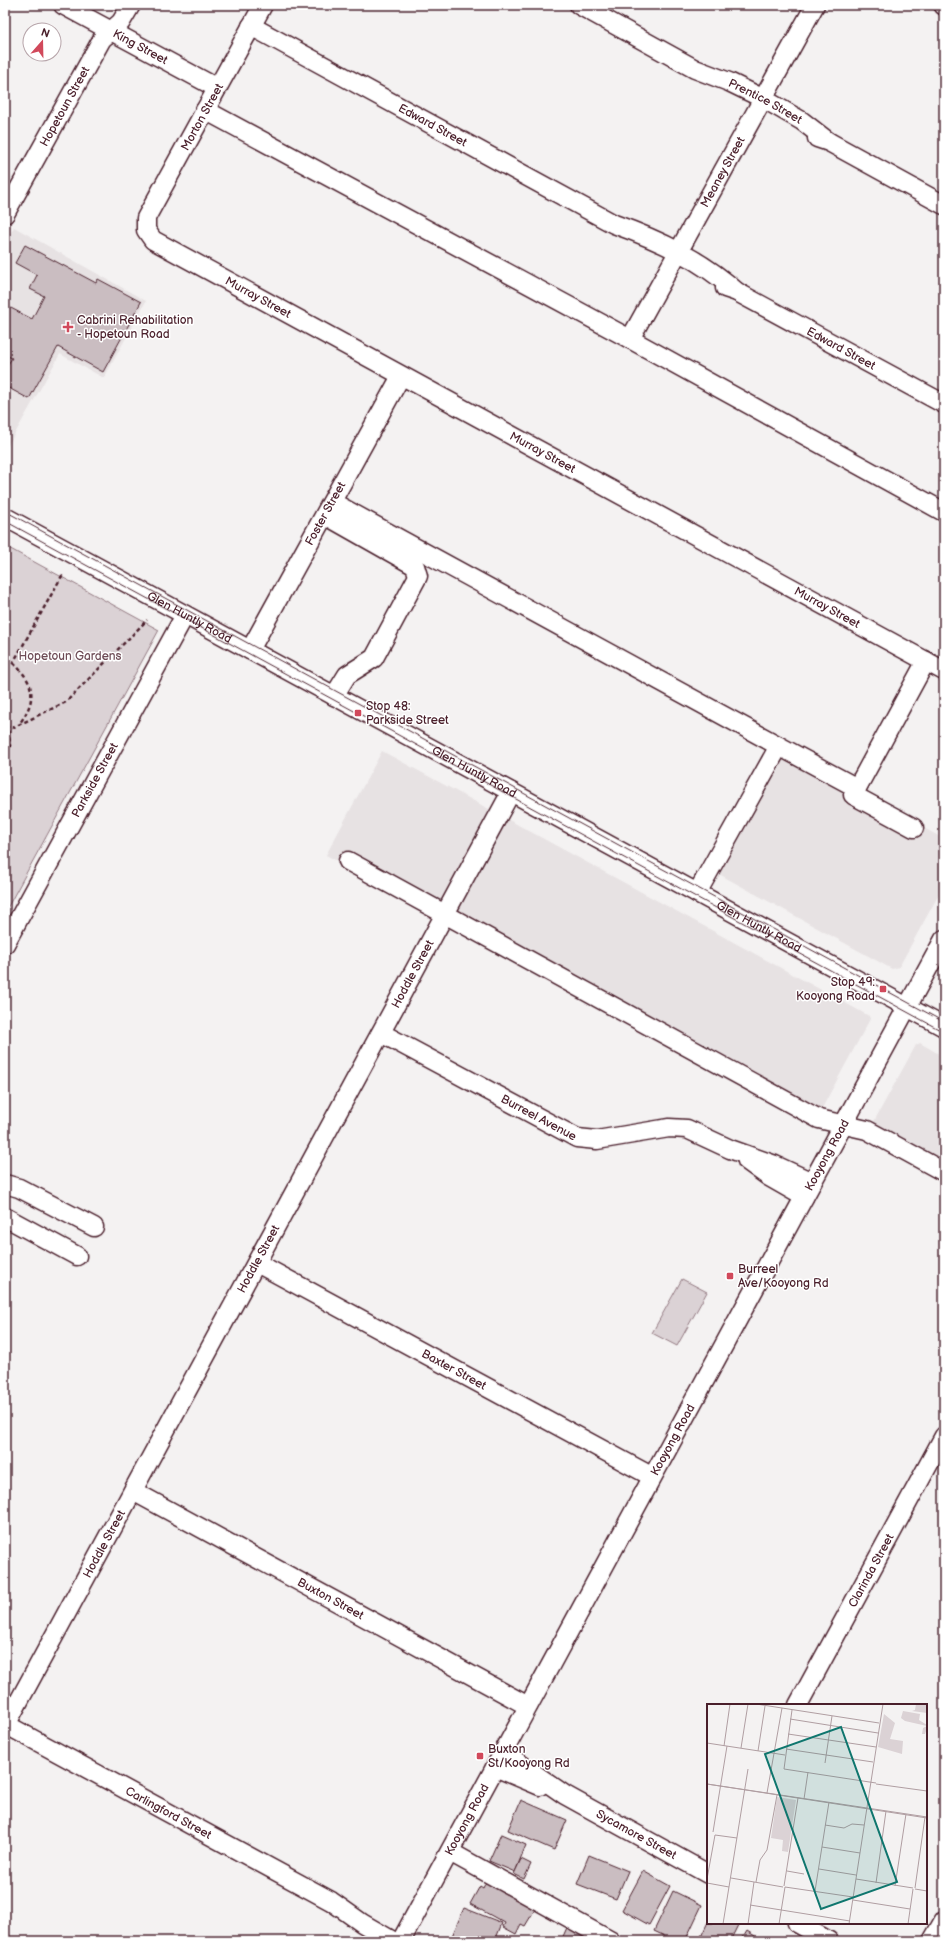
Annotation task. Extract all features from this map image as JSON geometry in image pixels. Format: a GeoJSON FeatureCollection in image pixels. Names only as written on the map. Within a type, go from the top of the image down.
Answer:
{"type":"FeatureCollection","features":[{"type":"Feature","properties":{"kind":"street","name":"King Street"},"geometry":{"type":"LineString","coordinates":[[63,5],[217,88]]}},
{"type":"Feature","properties":{"kind":"street","name":"Hopetoun Street"},"geometry":{"type":"LineString","coordinates":[[5,214],[102,39],[121,22],[131,5]]}},
{"type":"Feature","properties":{"kind":"street","name":"Morton Street"},"geometry":{"type":"LineString","coordinates":[[146,230],[146,218],[263,5]]}},
{"type":"Feature","properties":{"kind":"street","name":"Prentice Street"},"geometry":{"type":"LineString","coordinates":[[578,5],[696,69],[729,82],[796,130],[829,142],[944,205]]}},
{"type":"Feature","properties":{"kind":"street","name":"Meaney Street"},"geometry":{"type":"LineString","coordinates":[[630,338],[816,5]]}},
{"type":"Feature","properties":{"kind":"street","name":"Edward Street"},"geometry":{"type":"LineString","coordinates":[[251,26],[614,224],[637,243],[720,276],[737,292],[944,404]]}},
{"type":"Feature","properties":{"kind":"street"},"geometry":{"type":"LineString","coordinates":[[205,110],[630,338],[944,512]]}},
{"type":"Feature","properties":{"kind":"street","name":"Murray Street"},"geometry":{"type":"LineString","coordinates":[[146,230],[149,236],[161,246],[944,671]]}},
{"type":"Feature","properties":{"kind":"street","name":"Foster Street"},"geometry":{"type":"LineString","coordinates":[[250,650],[400,376]]}},
{"type":"Feature","properties":{"kind":"street"},"geometry":{"type":"LineString","coordinates":[[328,509],[415,566],[418,576],[374,658],[347,675],[334,696]]}},
{"type":"Feature","properties":{"kind":"street"},"geometry":{"type":"LineString","coordinates":[[328,509],[857,788]]}},
{"type":"Feature","properties":{"kind":"street","name":"Glen Huntly Road"},"geometry":{"type":"LineString","coordinates":[[5,517],[944,1027]]}},
{"type":"Feature","properties":{"kind":"street","name":"Parkside Street"},"geometry":{"type":"LineString","coordinates":[[5,944],[185,615]]}},
{"type":"Feature","properties":{"kind":"street"},"geometry":{"type":"LineString","coordinates":[[914,828],[853,795],[926,661]]}},
{"type":"Feature","properties":{"kind":"street"},"geometry":{"type":"LineString","coordinates":[[697,893],[779,746]]}},
{"type":"Feature","properties":{"kind":"street","name":"Hoddle Street"},"geometry":{"type":"LineString","coordinates":[[5,1725],[257,1263],[511,792]]}},
{"type":"Feature","properties":{"kind":"street"},"geometry":{"type":"LineString","coordinates":[[348,862],[819,1119],[866,1130],[944,1172]]}},
{"type":"Feature","properties":{"kind":"street","name":"Kooyong Road"},"geometry":{"type":"LineString","coordinates":[[400,1938],[450,1852],[652,1476],[944,940]]}},
{"type":"Feature","properties":{"kind":"street","name":"Burreel Avenue"},"geometry":{"type":"LineString","coordinates":[[381,1033],[577,1138],[597,1140],[678,1127],[698,1133],[730,1149],[769,1177],[808,1189]]}},
{"type":"Feature","properties":{"kind":"street"},"geometry":{"type":"LineString","coordinates":[[5,1184],[19,1188],[94,1227]]}},
{"type":"Feature","properties":{"kind":"street"},"geometry":{"type":"LineString","coordinates":[[5,1217],[77,1256]]}},
{"type":"Feature","properties":{"kind":"street","name":"Baxter Street"},"geometry":{"type":"LineString","coordinates":[[257,1263],[652,1476]]}},
{"type":"Feature","properties":{"kind":"street","name":"Clarinda Street"},"geometry":{"type":"LineString","coordinates":[[799,1704],[944,1436]]}},
{"type":"Feature","properties":{"kind":"street","name":"Buxton Street"},"geometry":{"type":"LineString","coordinates":[[133,1491],[528,1706]]}},
{"type":"Feature","properties":{"kind":"street","name":"Carlingford Street"},"geometry":{"type":"LineString","coordinates":[[5,1725],[331,1901],[362,1923],[400,1938]]}},
{"type":"Feature","properties":{"kind":"street","name":"Sycamore Street"},"geometry":{"type":"LineString","coordinates":[[499,1759],[707,1872]]}},
{"type":"Feature","properties":{"kind":"street"},"geometry":{"type":"LineString","coordinates":[[450,1852],[611,1941]]}},
{"type":"Feature","properties":{"kind":"street"},"geometry":{"type":"LineString","coordinates":[[932,1941],[944,1920]]}},
{"type":"Feature","properties":{"kind":"street"},"geometry":{"type":"LineString","coordinates":[[798,1924],[829,1941]]}},
{"type":"Feature","properties":{"kind":"path"},"geometry":{"type":"LineString","coordinates":[[13,663],[62,574]]}},
{"type":"Feature","properties":{"kind":"path"},"geometry":{"type":"LineString","coordinates":[[5,754],[10,746],[6,726],[12,728],[66,702],[147,620]]}},
{"type":"Feature","properties":{"kind":"path"},"geometry":{"type":"LineString","coordinates":[[5,661],[13,663],[29,681],[32,695],[30,707],[19,724]]}},
{"type":"Feature","properties":{"kind":"shaded area","name":"Cabrini Rehabilitation - Hopetoun Road"},"geometry":{"type":"Polygon","coordinates":[[[14,227],[146,301],[104,378],[60,354],[5,451],[5,243],[14,227]]]}},
{"type":"Feature","properties":{"kind":"shaded area"},"geometry":{"type":"Polygon","coordinates":[[[382,751],[869,1016],[870,1019],[815,1121],[326,855],[382,751]]]}},
{"type":"Feature","properties":{"kind":"shaded area"},"geometry":{"type":"Polygon","coordinates":[[[784,752],[944,839],[944,885],[899,967],[892,969],[717,873],[784,752]]]}},
{"type":"Feature","properties":{"kind":"shaded area"},"geometry":{"type":"Polygon","coordinates":[[[920,1043],[944,1057],[944,1176],[867,1134],[916,1045],[920,1043]]]}},
{"type":"Feature","properties":{"kind":"green space","name":"Hopetoun Gardens"},"geometry":{"type":"Polygon","coordinates":[[[5,546],[159,630],[5,912],[5,546]]]}},
{"type":"Feature","properties":{"kind":"green space"},"geometry":{"type":"Polygon","coordinates":[[[682,1279],[707,1292],[677,1346],[652,1333],[682,1279]]]}},
{"type":"Feature","properties":{"kind":"building","name":"Cabrini Rehabilitation - Hopetoun Road"},"geometry":{"type":"Polygon","coordinates":[[[25,245],[96,283],[98,279],[141,302],[103,372],[58,347],[29,399],[5,386],[5,362],[8,364],[12,358],[5,355],[5,305],[32,319],[44,296],[30,289],[37,275],[15,263],[25,245]]]}},
{"type":"Feature","properties":{"kind":"building"},"geometry":{"type":"Polygon","coordinates":[[[521,1800],[567,1820],[554,1850],[508,1830],[521,1800]]]}},
{"type":"Feature","properties":{"kind":"building"},"geometry":{"type":"Polygon","coordinates":[[[501,1834],[526,1845],[515,1872],[489,1861],[501,1834]]]}},
{"type":"Feature","properties":{"kind":"building"},"geometry":{"type":"Polygon","coordinates":[[[589,1855],[628,1871],[616,1899],[577,1884],[589,1855]]]}},
{"type":"Feature","properties":{"kind":"building"},"geometry":{"type":"Polygon","coordinates":[[[521,1859],[531,1864],[524,1879],[514,1874],[521,1859]]]}},
{"type":"Feature","properties":{"kind":"building"},"geometry":{"type":"Polygon","coordinates":[[[643,1871],[670,1886],[649,1925],[622,1910],[643,1871]]]}},
{"type":"Feature","properties":{"kind":"building"},"geometry":{"type":"Polygon","coordinates":[[[488,1878],[537,1906],[525,1926],[521,1924],[516,1934],[503,1927],[505,1923],[470,1904],[480,1886],[483,1888],[488,1878]]]}},
{"type":"Feature","properties":{"kind":"building"},"geometry":{"type":"Polygon","coordinates":[[[673,1891],[702,1905],[685,1941],[675,1941],[654,1931],[673,1891]]]}},
{"type":"Feature","properties":{"kind":"building"},"geometry":{"type":"Polygon","coordinates":[[[464,1908],[502,1923],[495,1941],[465,1941],[452,1936],[464,1908]]]}},
{"type":"Feature","properties":{"kind":"building"},"geometry":{"type":"Polygon","coordinates":[[[569,1923],[606,1941],[561,1941],[569,1923]]]}},
{"type":"Feature","properties":{"kind":"building"},"geometry":{"type":"Polygon","coordinates":[[[707,1924],[738,1924],[730,1941],[699,1941],[707,1924]]]}},
{"type":"Feature","properties":{"kind":"building"},"geometry":{"type":"Polygon","coordinates":[[[747,1931],[763,1941],[741,1941],[747,1931]]]}},
{"type":"Feature","properties":{"kind":"tram line"},"geometry":{"type":"LineString","coordinates":[[5,511],[944,1022]]}},
{"type":"Feature","properties":{"kind":"tram line"},"geometry":{"type":"LineString","coordinates":[[5,521],[944,1032]]}},
{"type":"Feature","properties":{"kind":"place","name":"Cabrini Rehabilitation - Hopetoun Road"},"geometry":{"type":"Point","coordinates":[68,327]}},
{"type":"Feature","properties":{"kind":"place","name":"Stop 48: Parkside Street"},"geometry":{"type":"Point","coordinates":[358,713]}},
{"type":"Feature","properties":{"kind":"place","name":"Stop 49: Kooyong Road"},"geometry":{"type":"Point","coordinates":[883,989]}},
{"type":"Feature","properties":{"kind":"place","name":"Burreel Ave/Kooyong Rd"},"geometry":{"type":"Point","coordinates":[730,1276]}},
{"type":"Feature","properties":{"kind":"place","name":"Buxton St/Kooyong Rd"},"geometry":{"type":"Point","coordinates":[480,1756]}}]}
